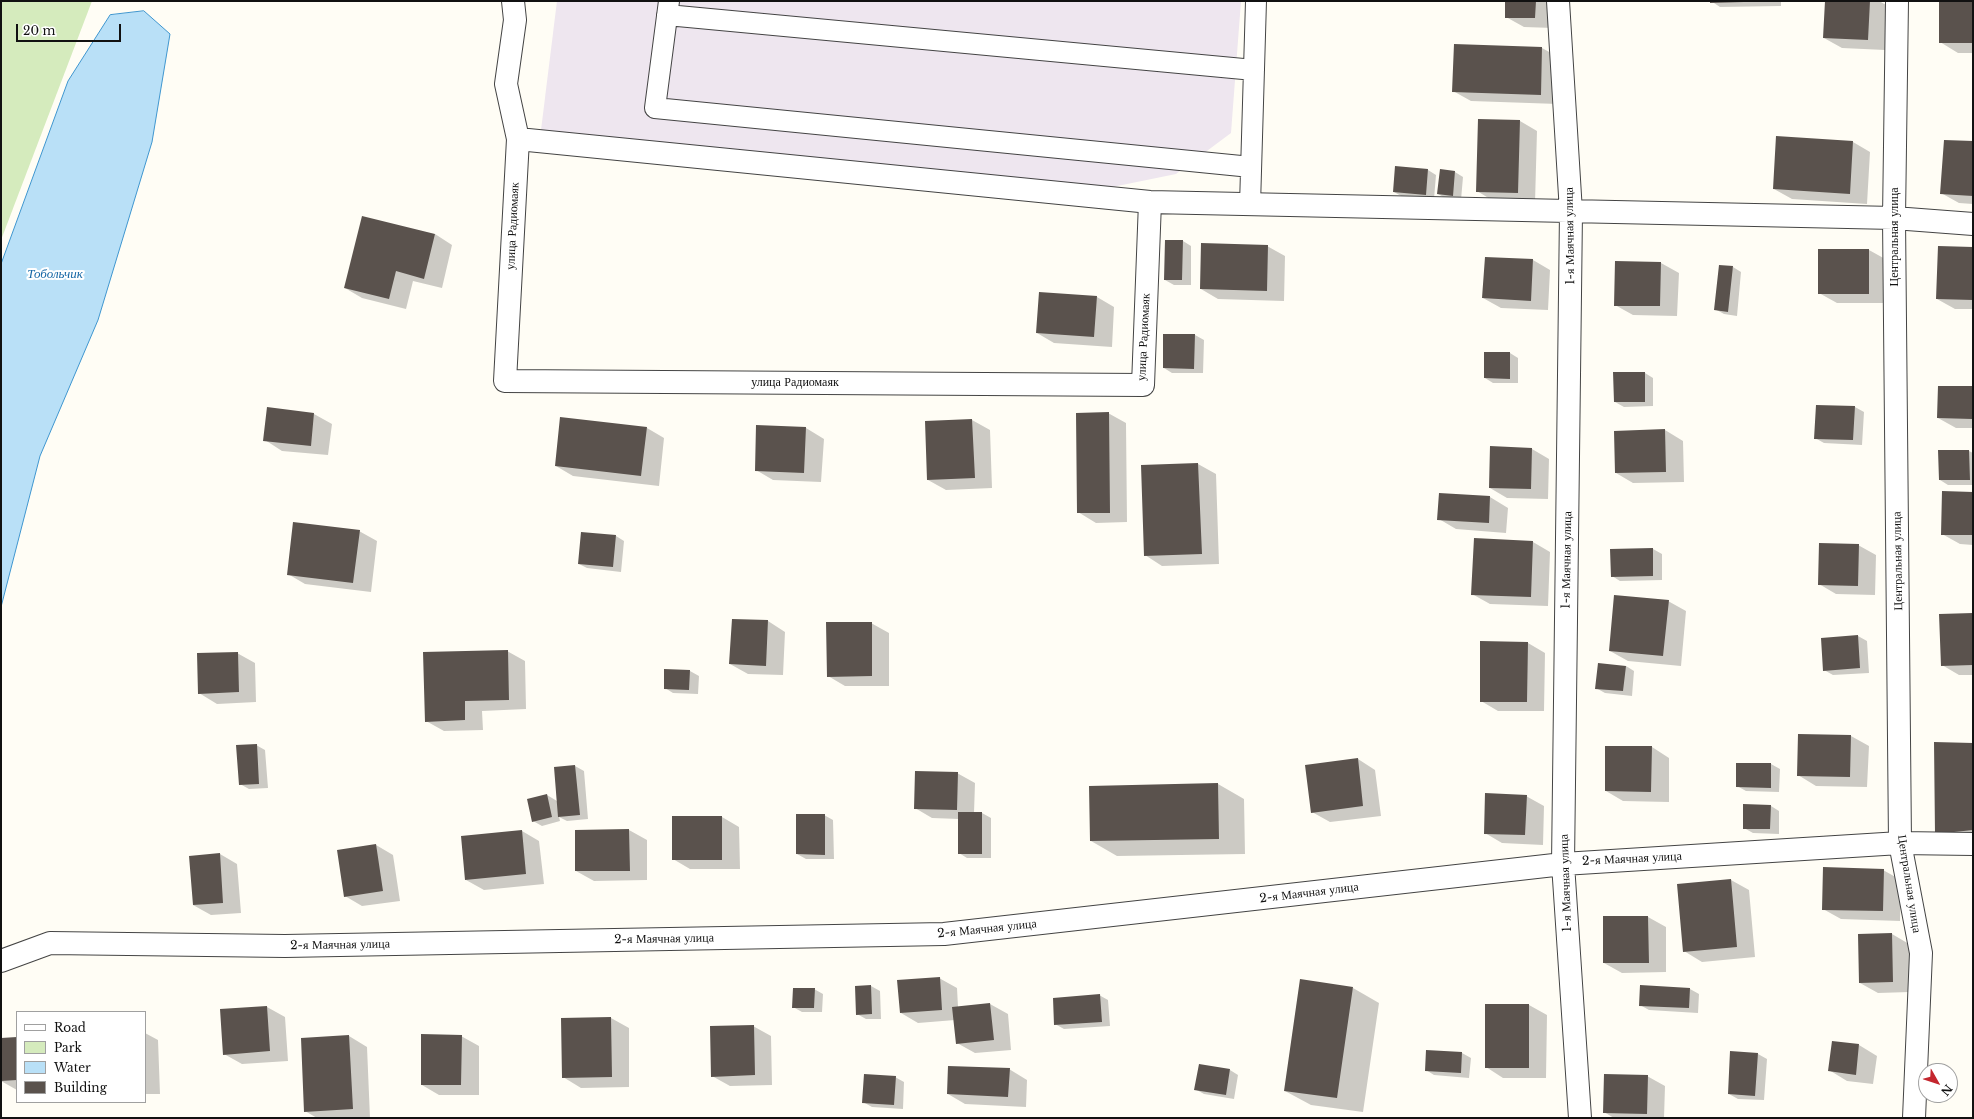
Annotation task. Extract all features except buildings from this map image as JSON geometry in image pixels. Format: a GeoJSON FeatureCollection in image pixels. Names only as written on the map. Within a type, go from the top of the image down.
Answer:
{"type":"FeatureCollection","features":[{"type":"Feature","properties":{"kind":"street"},"geometry":{"type":"LineString","coordinates":[[512,1],[515,20],[506,84],[518,139],[1150,202],[1894,218],[1973,224]]}},
{"type":"Feature","properties":{"kind":"street","name":"1-я Маячная улица"},"geometry":{"type":"LineString","coordinates":[[1558,1],[1571,212],[1563,864],[1580,1118]]}},
{"type":"Feature","properties":{"kind":"street","name":"Центральная улица"},"geometry":{"type":"LineString","coordinates":[[1897,1],[1894,218],[1900,843],[1921,952],[1914,1118]]}},
{"type":"Feature","properties":{"kind":"street","name":"улица Радиомаяк"},"geometry":{"type":"LineString","coordinates":[[518,139],[506,380],[1143,385],[1150,202]]}},
{"type":"Feature","properties":{"kind":"street","name":"2-я Маячная улица"},"geometry":{"type":"LineString","coordinates":[[1,960],[50,943],[284,946],[944,934],[1563,864],[1900,843],[1973,844]]}},
{"type":"Feature","properties":{"kind":"lane"},"geometry":{"type":"LineString","coordinates":[[1250,205],[1256,1]]}},
{"type":"Feature","properties":{"kind":"lane"},"geometry":{"type":"LineString","coordinates":[[1251,167],[655,108],[668,8],[1254,70]]}},
{"type":"Feature","properties":{"kind":"shaded area"},"geometry":{"type":"Polygon","coordinates":[[[557,1],[1241,1],[1231,133],[1176,174],[1083,193],[541,130],[557,1]]]}},
{"type":"Feature","properties":{"kind":"green space"},"geometry":{"type":"Polygon","coordinates":[[[1,1],[92,1],[1,240],[1,1]]]}},
{"type":"Feature","properties":{"kind":"water","name":"Тобольчик"},"geometry":{"type":"Polygon","coordinates":[[[144,11],[170,34],[152,142],[98,320],[40,456],[1,607],[1,264],[68,81],[110,15],[144,11]]]}}]}
